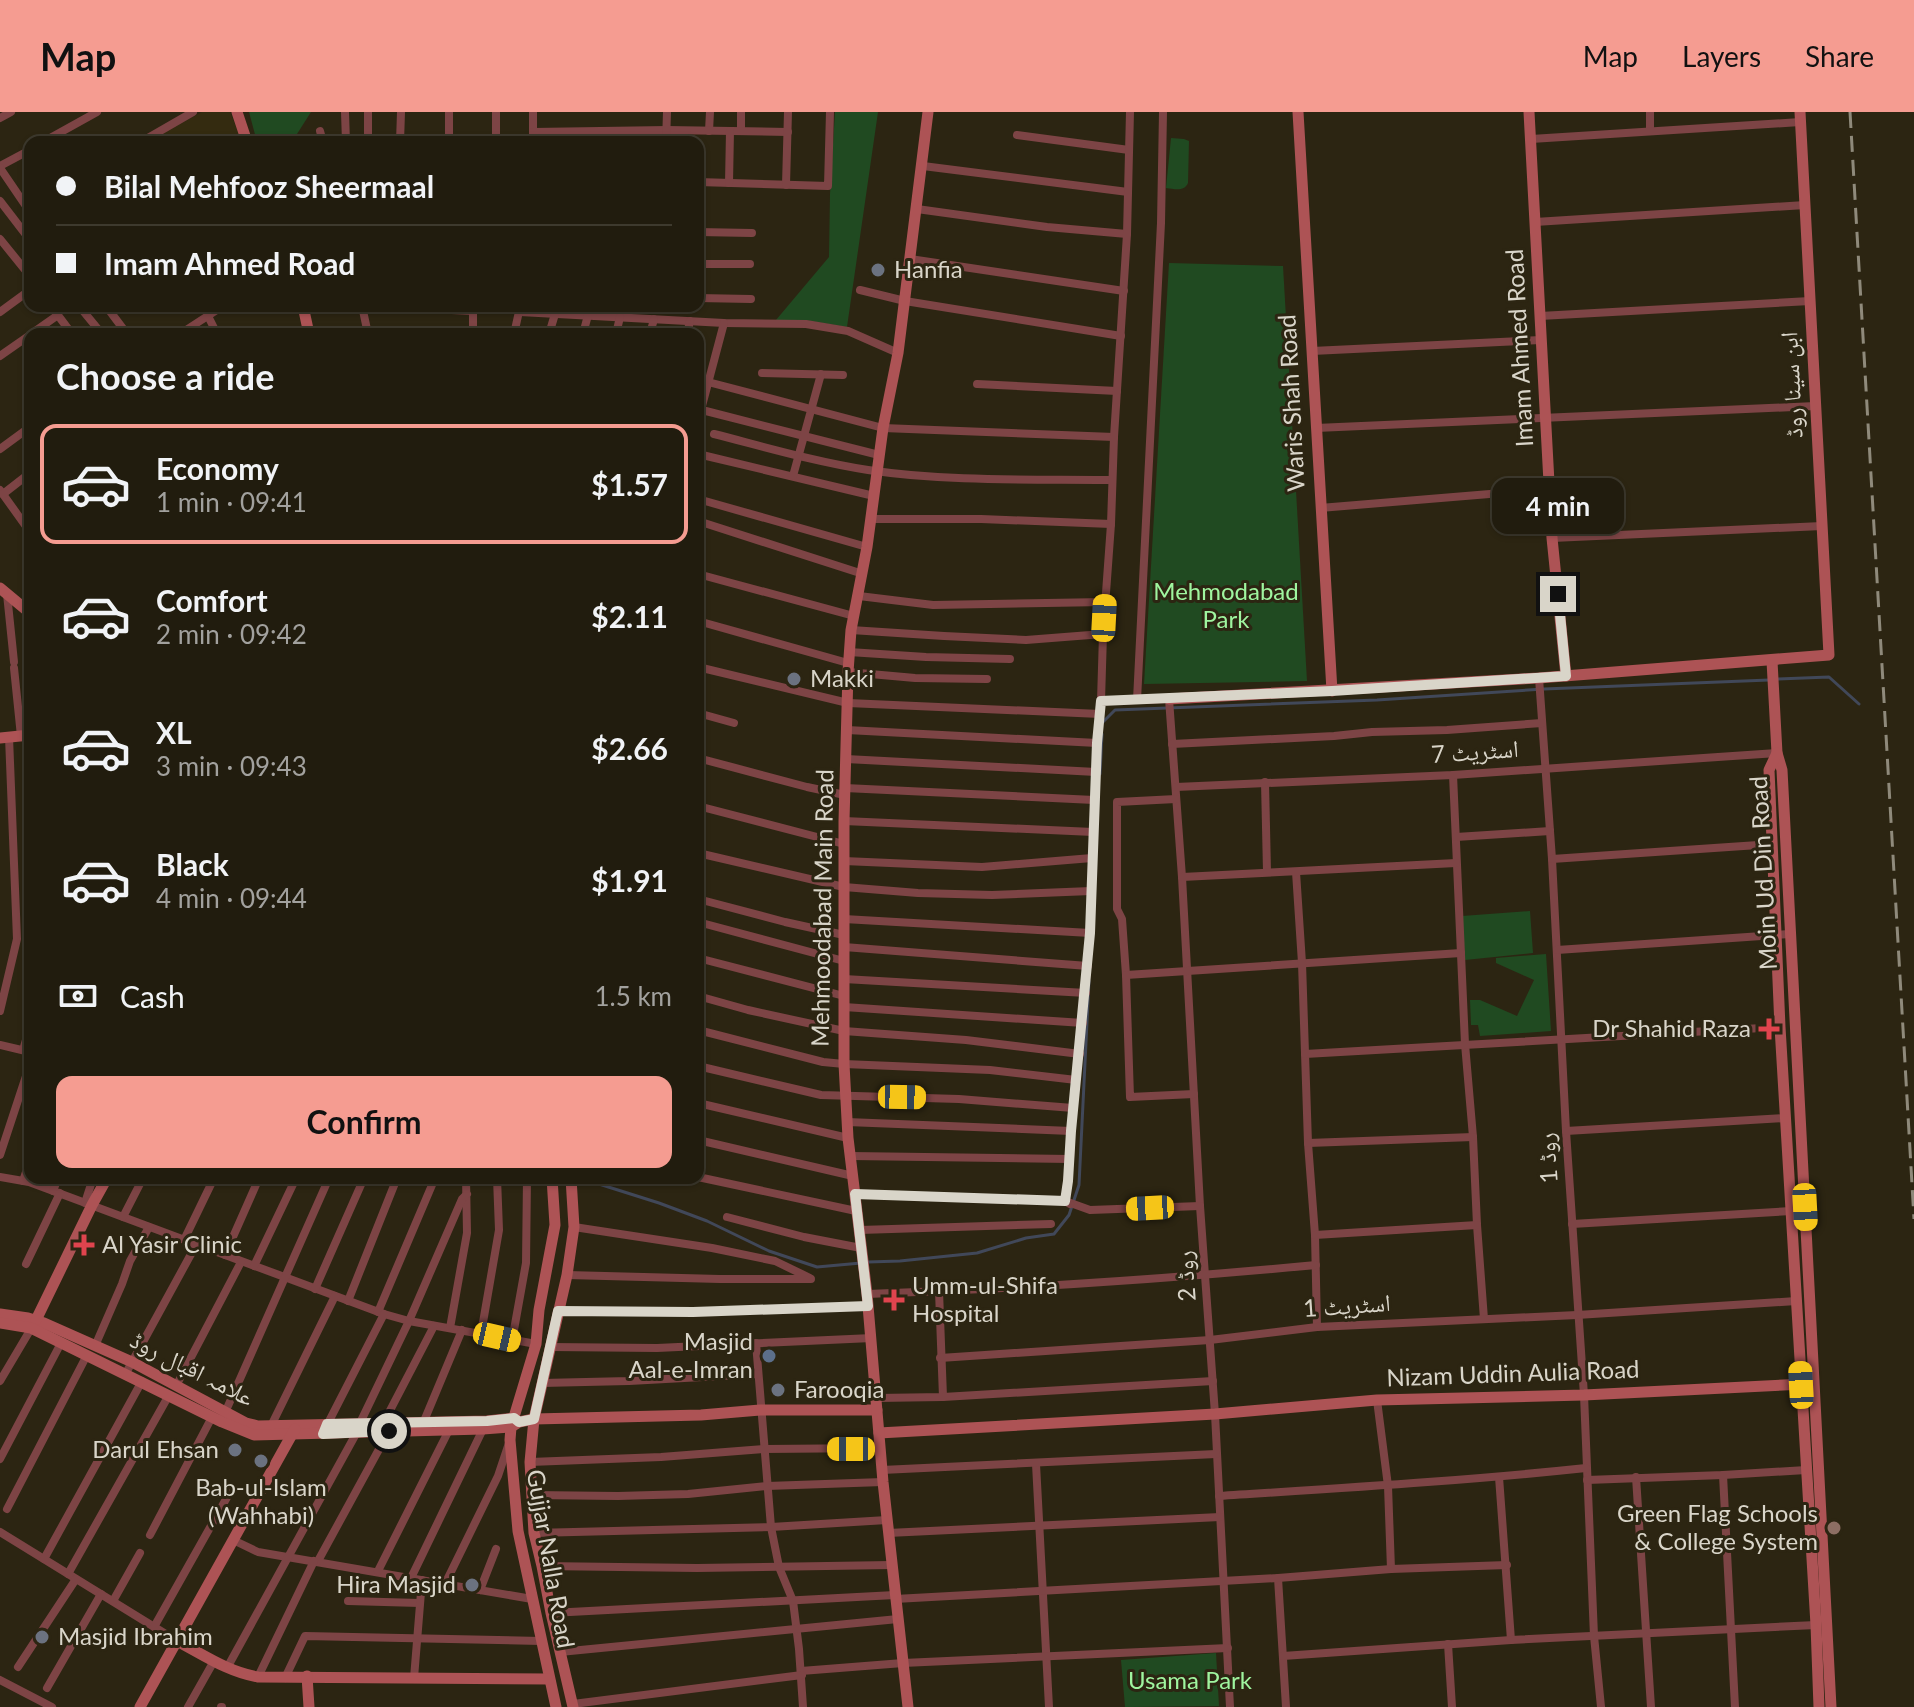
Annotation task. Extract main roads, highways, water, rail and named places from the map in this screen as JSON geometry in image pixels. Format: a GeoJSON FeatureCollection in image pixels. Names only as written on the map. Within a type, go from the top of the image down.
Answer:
{"type":"FeatureCollection","features":[{"type":"Feature","properties":{"kind":"waterway"},"geometry":{"type":"LineString","coordinates":[[1777,679],[1829,677],[1859,704]]}},
{"type":"Feature","properties":{"kind":"waterway"},"geometry":{"type":"LineString","coordinates":[[1103,722],[1115,710],[1769,680]]}},
{"type":"Feature","properties":{"kind":"waterway"},"geometry":{"type":"LineString","coordinates":[[1100,774],[1102,734]]}},
{"type":"Feature","properties":{"kind":"waterway"},"geometry":{"type":"LineString","coordinates":[[868,1262],[977,1253],[1026,1238],[1054,1234],[1069,1215],[1079,1185],[1089,981]]}},
{"type":"Feature","properties":{"kind":"waterway"},"geometry":{"type":"LineString","coordinates":[[599,1184],[707,1221],[769,1251],[817,1267],[861,1263]]}},
{"type":"Feature","properties":{"kind":"railway"},"geometry":{"type":"LineString","coordinates":[[1850,112],[1914,1219]]}},
{"type":"Feature","properties":{"kind":"place","name":"Hanfia"},"geometry":{"type":"Point","coordinates":[878,270]}},
{"type":"Feature","properties":{"kind":"place","name":"Makki"},"geometry":{"type":"Point","coordinates":[794,679]}},
{"type":"Feature","properties":{"kind":"place","name":"Dr Shahid Raza"},"geometry":{"type":"Point","coordinates":[1769,1029]}},
{"type":"Feature","properties":{"kind":"place","name":"Al Yasir Clinic"},"geometry":{"type":"Point","coordinates":[84,1245]}},
{"type":"Feature","properties":{"kind":"place","name":"Umm-ul-Shifa Hospital"},"geometry":{"type":"Point","coordinates":[894,1300]}},
{"type":"Feature","properties":{"kind":"place","name":"Masjid Aal-e-Imran"},"geometry":{"type":"Point","coordinates":[769,1356]}},
{"type":"Feature","properties":{"kind":"place","name":"Farooqia"},"geometry":{"type":"Point","coordinates":[778,1390]}},
{"type":"Feature","properties":{"kind":"place","name":"Darul Ehsan"},"geometry":{"type":"Point","coordinates":[235,1450]}},
{"type":"Feature","properties":{"kind":"place","name":"Bab-ul-Islam (Wahhabi)"},"geometry":{"type":"Point","coordinates":[261,1461]}},
{"type":"Feature","properties":{"kind":"place","name":"Green Flag Schools & College System"},"geometry":{"type":"Point","coordinates":[1834,1528]}},
{"type":"Feature","properties":{"kind":"place","name":"Hira Masjid"},"geometry":{"type":"Point","coordinates":[472,1585]}},
{"type":"Feature","properties":{"kind":"place","name":"Masjid Ibrahim"},"geometry":{"type":"Point","coordinates":[42,1637]}},
{"type":"Feature","properties":{"kind":"park label","name":"Mehmodabad Park"},"geometry":{"type":"Point","coordinates":[1226,606]}},
{"type":"Feature","properties":{"kind":"park label","name":"Usama Park"},"geometry":{"type":"Point","coordinates":[1190,1681]}}]}
